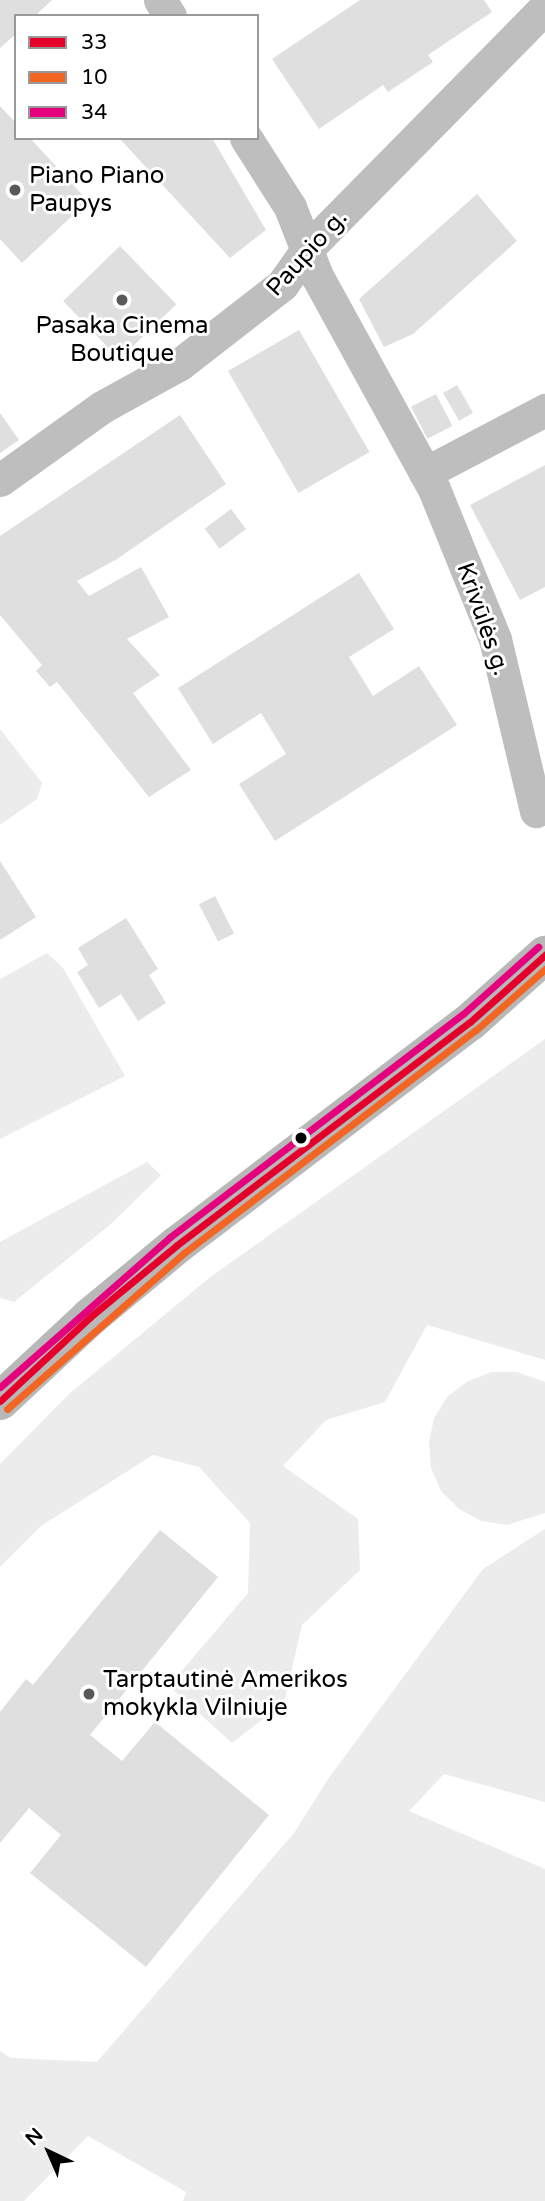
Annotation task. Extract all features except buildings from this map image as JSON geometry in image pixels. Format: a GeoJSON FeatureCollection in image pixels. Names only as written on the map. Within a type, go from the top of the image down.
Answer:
{"type":"FeatureCollection","features":[{"type":"Feature","properties":{"kind":"main road"},"geometry":{"type":"LineString","coordinates":[[0,1401],[90,1317],[177,1245],[437,1047],[545,955]]}},
{"type":"Feature","properties":{"kind":"street","name":"Paupio g."},"geometry":{"type":"LineString","coordinates":[[0,480],[72,426],[222,334],[282,285],[308,248],[545,8]]}},
{"type":"Feature","properties":{"kind":"street","name":"Krivūlės g."},"geometry":{"type":"LineString","coordinates":[[247,140],[290,207],[317,276],[425,472],[495,639],[536,811]]}},
{"type":"Feature","properties":{"kind":"street"},"geometry":{"type":"LineString","coordinates":[[425,472],[545,410]]}},
{"type":"Feature","properties":{"kind":"shaded area"},"geometry":{"type":"Polygon","coordinates":[[[0,729],[42,783],[37,799],[0,825],[0,729]]]}},
{"type":"Feature","properties":{"kind":"shaded area"},"geometry":{"type":"Polygon","coordinates":[[[47,953],[63,968],[125,1076],[0,1139],[0,979],[47,953]]]}},
{"type":"Feature","properties":{"kind":"shaded area"},"geometry":{"type":"Polygon","coordinates":[[[545,1039],[545,1360],[427,1325],[385,1402],[326,1420],[283,1466],[358,1519],[360,1570],[302,1625],[284,1703],[232,1743],[169,1686],[248,1593],[250,1523],[199,1467],[153,1455],[41,1526],[0,1567],[0,1464],[69,1394],[209,1278],[545,1039]]]}},
{"type":"Feature","properties":{"kind":"shaded area"},"geometry":{"type":"Polygon","coordinates":[[[147,1162],[161,1175],[111,1224],[14,1302],[0,1298],[0,1242],[147,1162]]]}},
{"type":"Feature","properties":{"kind":"shaded area"},"geometry":{"type":"Polygon","coordinates":[[[492,1372],[517,1372],[545,1382],[545,1513],[507,1525],[482,1521],[459,1509],[441,1491],[431,1468],[429,1442],[434,1418],[448,1396],[468,1381],[492,1372]]]}},
{"type":"Feature","properties":{"kind":"shaded area"},"geometry":{"type":"Polygon","coordinates":[[[545,1529],[545,1802],[444,1774],[409,1811],[545,1869],[545,2201],[183,2201],[186,2192],[88,2136],[24,2201],[0,2201],[0,2051],[11,2058],[97,2062],[294,1833],[328,1779],[483,1569],[545,1529]]]}},
{"type":"Feature","properties":{"kind":"transit line","name":"34"},"geometry":{"type":"LineString","coordinates":[[0,1387],[170,1237],[463,1014],[538,947]]}},
{"type":"Feature","properties":{"kind":"transit line","name":"33"},"geometry":{"type":"LineString","coordinates":[[0,1401],[90,1317],[177,1245],[470,1022],[545,955]]}},
{"type":"Feature","properties":{"kind":"transit line","name":"10"},"geometry":{"type":"LineString","coordinates":[[7,1409],[184,1253],[476,1030],[545,969]]}},
{"type":"Feature","properties":{"kind":"place","name":"Piano Piano Paupys"},"geometry":{"type":"Point","coordinates":[15,190]}},
{"type":"Feature","properties":{"kind":"place","name":"Pasaka Cinema Boutique"},"geometry":{"type":"Point","coordinates":[122,300]}},
{"type":"Feature","properties":{"kind":"place","name":"Tarptautinė Amerikos mokykla Vilniuje"},"geometry":{"type":"Point","coordinates":[89,1694]}}]}
